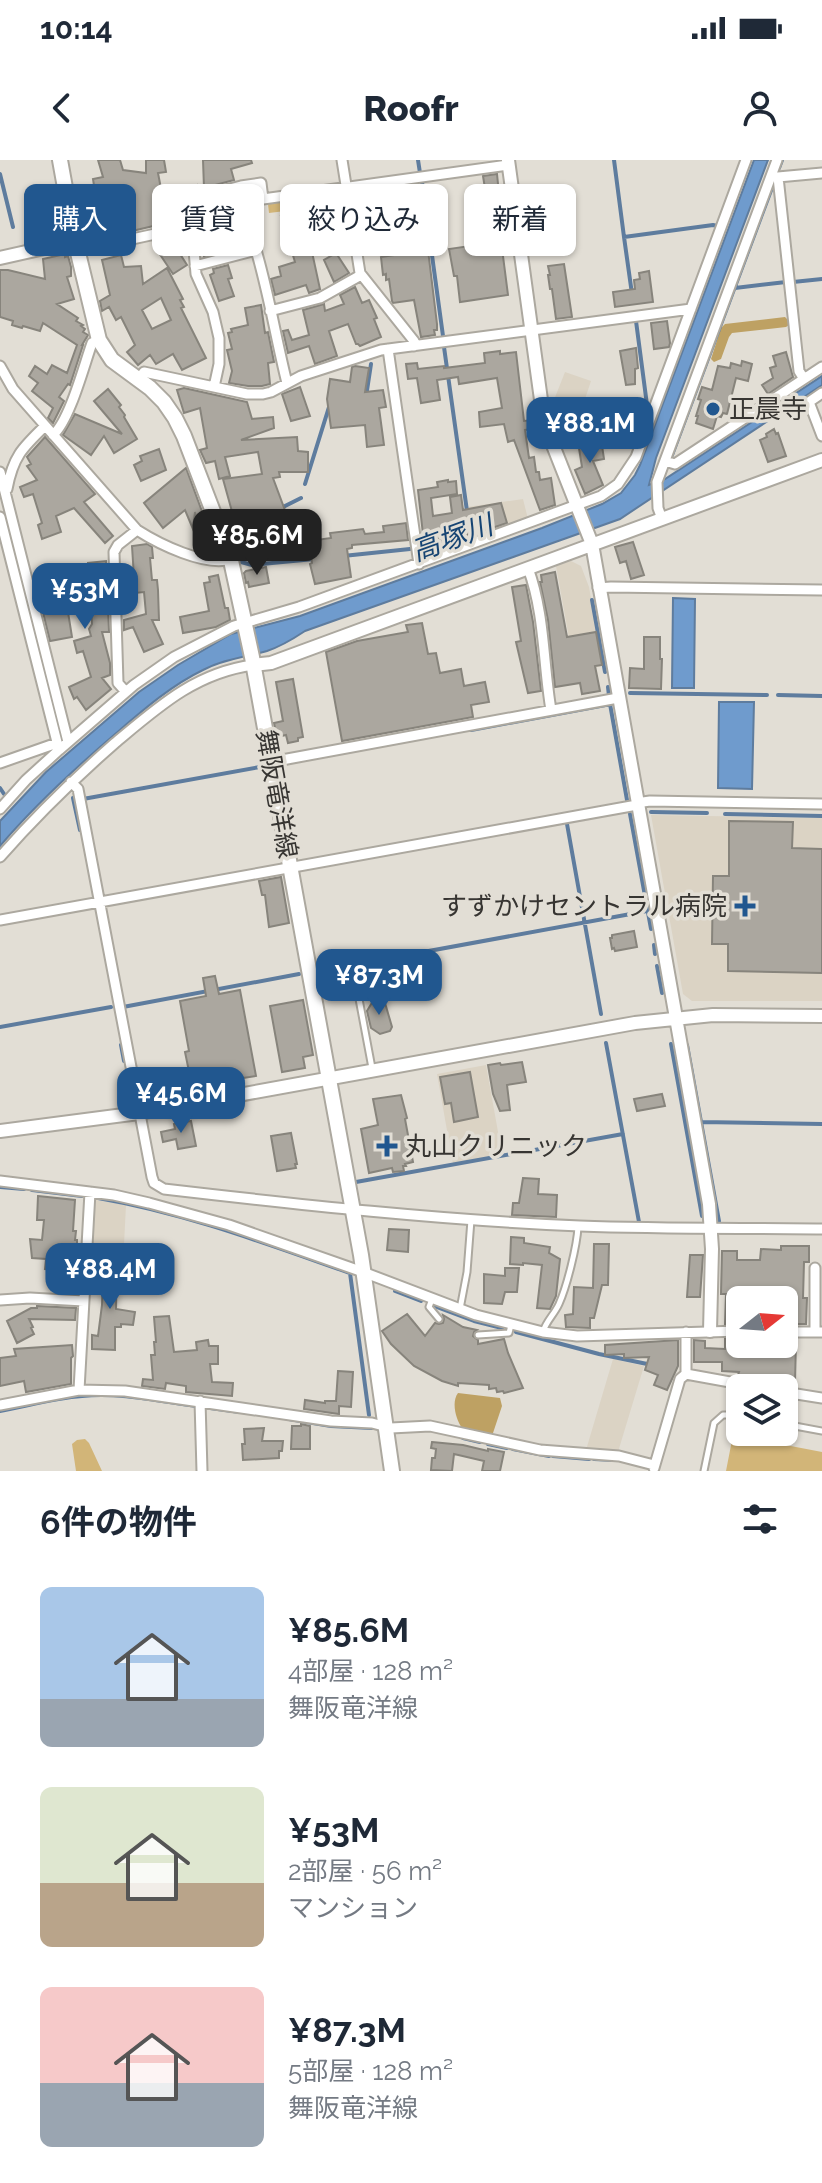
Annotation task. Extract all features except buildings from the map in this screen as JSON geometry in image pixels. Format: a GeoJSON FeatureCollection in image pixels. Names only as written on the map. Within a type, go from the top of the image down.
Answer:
{"type":"FeatureCollection","features":[{"type":"Feature","properties":{"kind":"main road","name":"舞阪竜洋線"},"geometry":{"type":"LineString","coordinates":[[60,160],[64,184]]}},
{"type":"Feature","properties":{"kind":"main road","name":"舞阪竜洋線"},"geometry":{"type":"LineString","coordinates":[[78,256],[99,340],[112,360],[164,402],[180,426],[231,559],[253,661],[353,1211],[392,1471]]}},
{"type":"Feature","properties":{"kind":"street"},"geometry":{"type":"LineString","coordinates":[[342,160],[346,184]]}},
{"type":"Feature","properties":{"kind":"street"},"geometry":{"type":"LineString","coordinates":[[0,809],[61,745],[126,692],[174,657],[232,626],[246,626],[578,506],[610,491],[631,467],[746,160]]}},
{"type":"Feature","properties":{"kind":"street"},"geometry":{"type":"LineString","coordinates":[[662,519],[658,508],[659,478],[775,176],[777,160]]}},
{"type":"Feature","properties":{"kind":"street"},"geometry":{"type":"LineString","coordinates":[[367,184],[508,163],[542,407],[547,430],[590,539],[675,1018],[711,1227],[710,1331]]}},
{"type":"Feature","properties":{"kind":"street"},"geometry":{"type":"LineString","coordinates":[[775,176],[822,173]]}},
{"type":"Feature","properties":{"kind":"street"},"geometry":{"type":"LineString","coordinates":[[775,176],[799,371],[804,379]]}},
{"type":"Feature","properties":{"kind":"street"},"geometry":{"type":"LineString","coordinates":[[195,266],[256,250],[287,383]]}},
{"type":"Feature","properties":{"kind":"street"},"geometry":{"type":"LineString","coordinates":[[0,258],[24,254]]}},
{"type":"Feature","properties":{"kind":"street"},"geometry":{"type":"LineString","coordinates":[[194,256],[198,282],[213,312],[219,338],[219,364],[214,387]]}},
{"type":"Feature","properties":{"kind":"street"},"geometry":{"type":"LineString","coordinates":[[358,256],[361,275],[414,341],[414,346]]}},
{"type":"Feature","properties":{"kind":"street"},"geometry":{"type":"LineString","coordinates":[[270,311],[320,298],[361,275]]}},
{"type":"Feature","properties":{"kind":"street"},"geometry":{"type":"LineString","coordinates":[[138,380],[144,372],[255,395],[271,392],[301,376],[388,349],[691,309]]}},
{"type":"Feature","properties":{"kind":"street"},"geometry":{"type":"LineString","coordinates":[[53,435],[59,430],[92,343],[99,340]]}},
{"type":"Feature","properties":{"kind":"street"},"geometry":{"type":"LineString","coordinates":[[388,349],[419,564]]}},
{"type":"Feature","properties":{"kind":"street"},"geometry":{"type":"LineString","coordinates":[[0,366],[13,389],[137,530],[185,553],[222,562],[231,559]]}},
{"type":"Feature","properties":{"kind":"street"},"geometry":{"type":"LineString","coordinates":[[665,461],[675,464],[822,367]]}},
{"type":"Feature","properties":{"kind":"street"},"geometry":{"type":"LineString","coordinates":[[822,393],[809,402],[822,436]]}},
{"type":"Feature","properties":{"kind":"street"},"geometry":{"type":"LineString","coordinates":[[3,497],[17,456],[45,426]]}},
{"type":"Feature","properties":{"kind":"street"},"geometry":{"type":"LineString","coordinates":[[0,857],[71,782],[172,697],[210,676],[253,661],[271,663],[528,568],[590,539],[662,519],[822,460]]}},
{"type":"Feature","properties":{"kind":"street"},"geometry":{"type":"LineString","coordinates":[[0,472],[3,497],[61,745]]}},
{"type":"Feature","properties":{"kind":"street"},"geometry":{"type":"LineString","coordinates":[[0,517],[61,745]]}},
{"type":"Feature","properties":{"kind":"street"},"geometry":{"type":"LineString","coordinates":[[126,692],[118,683],[114,552],[137,530]]}},
{"type":"Feature","properties":{"kind":"street"},"geometry":{"type":"LineString","coordinates":[[528,568],[546,656],[545,678],[551,710]]}},
{"type":"Feature","properties":{"kind":"street"},"geometry":{"type":"LineString","coordinates":[[598,588],[822,590]]}},
{"type":"Feature","properties":{"kind":"street"},"geometry":{"type":"LineString","coordinates":[[271,762],[618,698]]}},
{"type":"Feature","properties":{"kind":"street"},"geometry":{"type":"LineString","coordinates":[[0,763],[61,745]]}},
{"type":"Feature","properties":{"kind":"street"},"geometry":{"type":"LineString","coordinates":[[71,782],[78,789],[139,1113],[152,1177],[158,1187],[353,1211],[578,1226],[822,1229]]}},
{"type":"Feature","properties":{"kind":"street"},"geometry":{"type":"LineString","coordinates":[[0,920],[650,801],[822,804]]}},
{"type":"Feature","properties":{"kind":"street"},"geometry":{"type":"LineString","coordinates":[[0,1131],[139,1113],[635,1023],[729,1015],[822,1016]]}},
{"type":"Feature","properties":{"kind":"street"},"geometry":{"type":"LineString","coordinates":[[0,1181],[149,1203],[229,1225],[460,1309],[543,1332],[577,1336],[726,1331]]}},
{"type":"Feature","properties":{"kind":"street"},"geometry":{"type":"LineString","coordinates":[[79,1390],[90,1192]]}},
{"type":"Feature","properties":{"kind":"street"},"geometry":{"type":"LineString","coordinates":[[815,1268],[818,1332]]}},
{"type":"Feature","properties":{"kind":"street"},"geometry":{"type":"LineString","coordinates":[[0,1300],[84,1301]]}},
{"type":"Feature","properties":{"kind":"street"},"geometry":{"type":"LineString","coordinates":[[686,1332],[686,1374]]}},
{"type":"Feature","properties":{"kind":"street"},"geometry":{"type":"LineString","coordinates":[[0,1405],[79,1390],[125,1391],[391,1428],[416,1425],[437,1427],[540,1450],[627,1457],[654,1468],[680,1379],[686,1374]]}},
{"type":"Feature","properties":{"kind":"street"},"geometry":{"type":"LineString","coordinates":[[686,1374],[726,1381]]}},
{"type":"Feature","properties":{"kind":"street"},"geometry":{"type":"LineString","coordinates":[[798,1394],[822,1398]]}},
{"type":"Feature","properties":{"kind":"street"},"geometry":{"type":"LineString","coordinates":[[200,1401],[202,1471]]}},
{"type":"Feature","properties":{"kind":"lane"},"geometry":{"type":"LineString","coordinates":[[356,983],[373,1070]]}},
{"type":"Feature","properties":{"kind":"lane"},"geometry":{"type":"LineString","coordinates":[[460,1309],[467,1272],[471,1219]]}},
{"type":"Feature","properties":{"kind":"lane"},"geometry":{"type":"LineString","coordinates":[[543,1332],[561,1299],[578,1226]]}},
{"type":"Feature","properties":{"kind":"lane"},"geometry":{"type":"LineString","coordinates":[[432,1298],[429,1307],[439,1319]]}},
{"type":"Feature","properties":{"kind":"lane"},"geometry":{"type":"LineString","coordinates":[[478,1335],[509,1333],[511,1324]]}},
{"type":"Feature","properties":{"kind":"lane"},"geometry":{"type":"LineString","coordinates":[[704,1471],[714,1423],[726,1415]]}},
{"type":"Feature","properties":{"kind":"lane"},"geometry":{"type":"LineString","coordinates":[[798,1427],[822,1431]]}},
{"type":"Feature","properties":{"kind":"shaded area"},"geometry":{"type":"Polygon","coordinates":[[[280,202],[280,212],[269,213],[268,204],[280,202]]]}},
{"type":"Feature","properties":{"kind":"shaded area"},"geometry":{"type":"Polygon","coordinates":[[[785,317],[790,322],[786,327],[732,333],[721,359],[714,362],[711,359],[725,324],[785,317]]]}},
{"type":"Feature","properties":{"kind":"shaded area"},"geometry":{"type":"Polygon","coordinates":[[[565,372],[591,381],[575,429],[576,437],[558,440],[550,410],[565,372]]]}},
{"type":"Feature","properties":{"kind":"shaded area"},"geometry":{"type":"Polygon","coordinates":[[[523,499],[528,519],[472,540],[467,507],[523,499]]]}},
{"type":"Feature","properties":{"kind":"shaded area"},"geometry":{"type":"Polygon","coordinates":[[[571,561],[581,566],[589,587],[603,666],[575,671],[556,566],[571,561]]]}},
{"type":"Feature","properties":{"kind":"shaded area","name":"すずかけセントラル病院"},"geometry":{"type":"Polygon","coordinates":[[[651,815],[822,818],[822,1001],[692,1001],[683,994],[651,815]]]}},
{"type":"Feature","properties":{"kind":"shaded area"},"geometry":{"type":"Polygon","coordinates":[[[486,1065],[502,1154],[453,1164],[437,1074],[486,1065]]]}},
{"type":"Feature","properties":{"kind":"shaded area"},"geometry":{"type":"Polygon","coordinates":[[[93,1202],[126,1205],[123,1264],[90,1262],[93,1202]]]}},
{"type":"Feature","properties":{"kind":"shaded area"},"geometry":{"type":"Polygon","coordinates":[[[613,1359],[644,1366],[618,1452],[586,1450],[613,1359]]]}},
{"type":"Feature","properties":{"kind":"shaded area"},"geometry":{"type":"Polygon","coordinates":[[[458,1393],[500,1398],[502,1406],[493,1433],[489,1435],[462,1428],[455,1411],[458,1393]]]}},
{"type":"Feature","properties":{"kind":"shaded area"},"geometry":{"type":"Polygon","coordinates":[[[85,1439],[102,1471],[76,1471],[72,1444],[85,1439]]]}},
{"type":"Feature","properties":{"kind":"shaded area"},"geometry":{"type":"Polygon","coordinates":[[[731,1446],[791,1446],[822,1452],[822,1471],[726,1471],[731,1446]]]}},
{"type":"Feature","properties":{"kind":"water"},"geometry":{"type":"Polygon","coordinates":[[[754,160],[768,160],[656,458],[649,485],[665,479],[822,376],[822,385],[620,519],[305,631],[272,649],[219,663],[191,676],[146,708],[84,761],[0,846],[0,821],[46,772],[139,692],[231,634],[300,616],[542,528],[621,493],[640,465],[754,160]]]}},
{"type":"Feature","properties":{"kind":"water"},"geometry":{"type":"Polygon","coordinates":[[[673,598],[695,599],[694,688],[672,688],[673,598]]]}},
{"type":"Feature","properties":{"kind":"water"},"geometry":{"type":"Polygon","coordinates":[[[719,702],[754,702],[752,789],[718,788],[719,702]]]}},
{"type":"Feature","properties":{"kind":"waterway"},"geometry":{"type":"LineString","coordinates":[[418,160],[420,173]]}},
{"type":"Feature","properties":{"kind":"waterway"},"geometry":{"type":"LineString","coordinates":[[614,160],[624,237],[717,226]]}},
{"type":"Feature","properties":{"kind":"waterway"},"geometry":{"type":"LineString","coordinates":[[779,168],[782,160]]}},
{"type":"Feature","properties":{"kind":"waterway"},"geometry":{"type":"LineString","coordinates":[[0,174],[13,227]]}},
{"type":"Feature","properties":{"kind":"waterway"},"geometry":{"type":"LineString","coordinates":[[422,182],[443,336]]}},
{"type":"Feature","properties":{"kind":"waterway"},"geometry":{"type":"LineString","coordinates":[[672,455],[773,185]]}},
{"type":"Feature","properties":{"kind":"waterway"},"geometry":{"type":"LineString","coordinates":[[624,237],[632,294]]}},
{"type":"Feature","properties":{"kind":"waterway"},"geometry":{"type":"LineString","coordinates":[[793,282],[822,279]]}},
{"type":"Feature","properties":{"kind":"waterway"},"geometry":{"type":"LineString","coordinates":[[735,288],[786,282]]}},
{"type":"Feature","properties":{"kind":"waterway"},"geometry":{"type":"LineString","coordinates":[[636,321],[647,405]]}},
{"type":"Feature","properties":{"kind":"waterway","name":"高塚川"},"geometry":{"type":"LineString","coordinates":[[444,347],[467,511]]}},
{"type":"Feature","properties":{"kind":"waterway"},"geometry":{"type":"LineString","coordinates":[[366,397],[371,364]]}},
{"type":"Feature","properties":{"kind":"waterway"},"geometry":{"type":"LineString","coordinates":[[305,484],[329,407]]}},
{"type":"Feature","properties":{"kind":"waterway"},"geometry":{"type":"LineString","coordinates":[[279,509],[301,498]]}},
{"type":"Feature","properties":{"kind":"waterway"},"geometry":{"type":"LineString","coordinates":[[230,530],[256,519]]}},
{"type":"Feature","properties":{"kind":"waterway","name":"高塚川"},"geometry":{"type":"LineString","coordinates":[[343,556],[410,549]]}},
{"type":"Feature","properties":{"kind":"waterway"},"geometry":{"type":"LineString","coordinates":[[241,562],[252,565],[314,559]]}},
{"type":"Feature","properties":{"kind":"waterway"},"geometry":{"type":"LineString","coordinates":[[592,600],[605,672]]}},
{"type":"Feature","properties":{"kind":"waterway"},"geometry":{"type":"LineString","coordinates":[[608,687],[609,696]]}},
{"type":"Feature","properties":{"kind":"waterway"},"geometry":{"type":"LineString","coordinates":[[630,693],[767,695]]}},
{"type":"Feature","properties":{"kind":"waterway"},"geometry":{"type":"LineString","coordinates":[[778,695],[822,696]]}},
{"type":"Feature","properties":{"kind":"waterway"},"geometry":{"type":"LineString","coordinates":[[610,704],[627,800]]}},
{"type":"Feature","properties":{"kind":"waterway"},"geometry":{"type":"LineString","coordinates":[[471,730],[611,704]]}},
{"type":"Feature","properties":{"kind":"waterway"},"geometry":{"type":"LineString","coordinates":[[83,799],[260,767]]}},
{"type":"Feature","properties":{"kind":"waterway"},"geometry":{"type":"LineString","coordinates":[[0,788],[4,794]]}},
{"type":"Feature","properties":{"kind":"waterway"},"geometry":{"type":"LineString","coordinates":[[73,798],[80,830]]}},
{"type":"Feature","properties":{"kind":"waterway"},"geometry":{"type":"LineString","coordinates":[[651,812],[707,813]]}},
{"type":"Feature","properties":{"kind":"waterway"},"geometry":{"type":"LineString","coordinates":[[630,814],[651,929]]}},
{"type":"Feature","properties":{"kind":"waterway"},"geometry":{"type":"LineString","coordinates":[[725,814],[822,816]]}},
{"type":"Feature","properties":{"kind":"waterway"},"geometry":{"type":"LineString","coordinates":[[567,824],[601,1014]]}},
{"type":"Feature","properties":{"kind":"waterway"},"geometry":{"type":"LineString","coordinates":[[325,970],[647,911]]}},
{"type":"Feature","properties":{"kind":"waterway"},"geometry":{"type":"LineString","coordinates":[[654,945],[655,954]]}},
{"type":"Feature","properties":{"kind":"waterway"},"geometry":{"type":"LineString","coordinates":[[657,966],[662,993]]}},
{"type":"Feature","properties":{"kind":"waterway"},"geometry":{"type":"LineString","coordinates":[[123,1007],[299,974]]}},
{"type":"Feature","properties":{"kind":"waterway"},"geometry":{"type":"LineString","coordinates":[[0,1027],[111,1007]]}},
{"type":"Feature","properties":{"kind":"waterway"},"geometry":{"type":"LineString","coordinates":[[606,1043],[639,1222]]}},
{"type":"Feature","properties":{"kind":"waterway"},"geometry":{"type":"LineString","coordinates":[[671,1044],[702,1216]]}},
{"type":"Feature","properties":{"kind":"waterway"},"geometry":{"type":"LineString","coordinates":[[121,1045],[124,1061]]}},
{"type":"Feature","properties":{"kind":"waterway"},"geometry":{"type":"LineString","coordinates":[[687,1045],[719,1221]]}},
{"type":"Feature","properties":{"kind":"waterway"},"geometry":{"type":"LineString","coordinates":[[701,1122],[822,1124]]}},
{"type":"Feature","properties":{"kind":"waterway"},"geometry":{"type":"LineString","coordinates":[[356,1182],[623,1134]]}},
{"type":"Feature","properties":{"kind":"waterway"},"geometry":{"type":"LineString","coordinates":[[0,1187],[24,1189]]}},
{"type":"Feature","properties":{"kind":"waterway"},"geometry":{"type":"LineString","coordinates":[[32,1190],[82,1196]]}},
{"type":"Feature","properties":{"kind":"waterway"},"geometry":{"type":"LineString","coordinates":[[98,1198],[194,1221],[350,1273],[369,1415]]}},
{"type":"Feature","properties":{"kind":"waterway"},"geometry":{"type":"LineString","coordinates":[[395,1291],[421,1301]]}},
{"type":"Feature","properties":{"kind":"waterway"},"geometry":{"type":"LineString","coordinates":[[434,1306],[502,1328]]}},
{"type":"Feature","properties":{"kind":"waterway"},"geometry":{"type":"LineString","coordinates":[[516,1332],[652,1365]]}},
{"type":"Feature","properties":{"kind":"waterway"},"geometry":{"type":"LineString","coordinates":[[0,1411],[61,1398],[96,1395],[196,1406]]}},
{"type":"Feature","properties":{"kind":"waterway"},"geometry":{"type":"LineString","coordinates":[[203,1407],[240,1412]]}},
{"type":"Feature","properties":{"kind":"waterway"},"geometry":{"type":"LineString","coordinates":[[289,1419],[331,1426],[372,1428]]}},
{"type":"Feature","properties":{"kind":"waterway"},"geometry":{"type":"LineString","coordinates":[[463,1438],[480,1442]]}},
{"type":"Feature","properties":{"kind":"waterway"},"geometry":{"type":"LineString","coordinates":[[488,1444],[507,1448]]}},
{"type":"Feature","properties":{"kind":"waterway"},"geometry":{"type":"LineString","coordinates":[[513,1449],[549,1456]]}},
{"type":"Feature","properties":{"kind":"waterway"},"geometry":{"type":"LineString","coordinates":[[553,1456],[589,1459]]}},
{"type":"Feature","properties":{"kind":"waterway"},"geometry":{"type":"LineString","coordinates":[[594,1459],[616,1460]]}},
{"type":"Feature","properties":{"kind":"place","name":"正晨寺"},"geometry":{"type":"Point","coordinates":[713,409]}},
{"type":"Feature","properties":{"kind":"place","name":"すずかけセントラル病院"},"geometry":{"type":"Point","coordinates":[745,906]}},
{"type":"Feature","properties":{"kind":"place","name":"丸山クリニック"},"geometry":{"type":"Point","coordinates":[387,1146]}}]}
